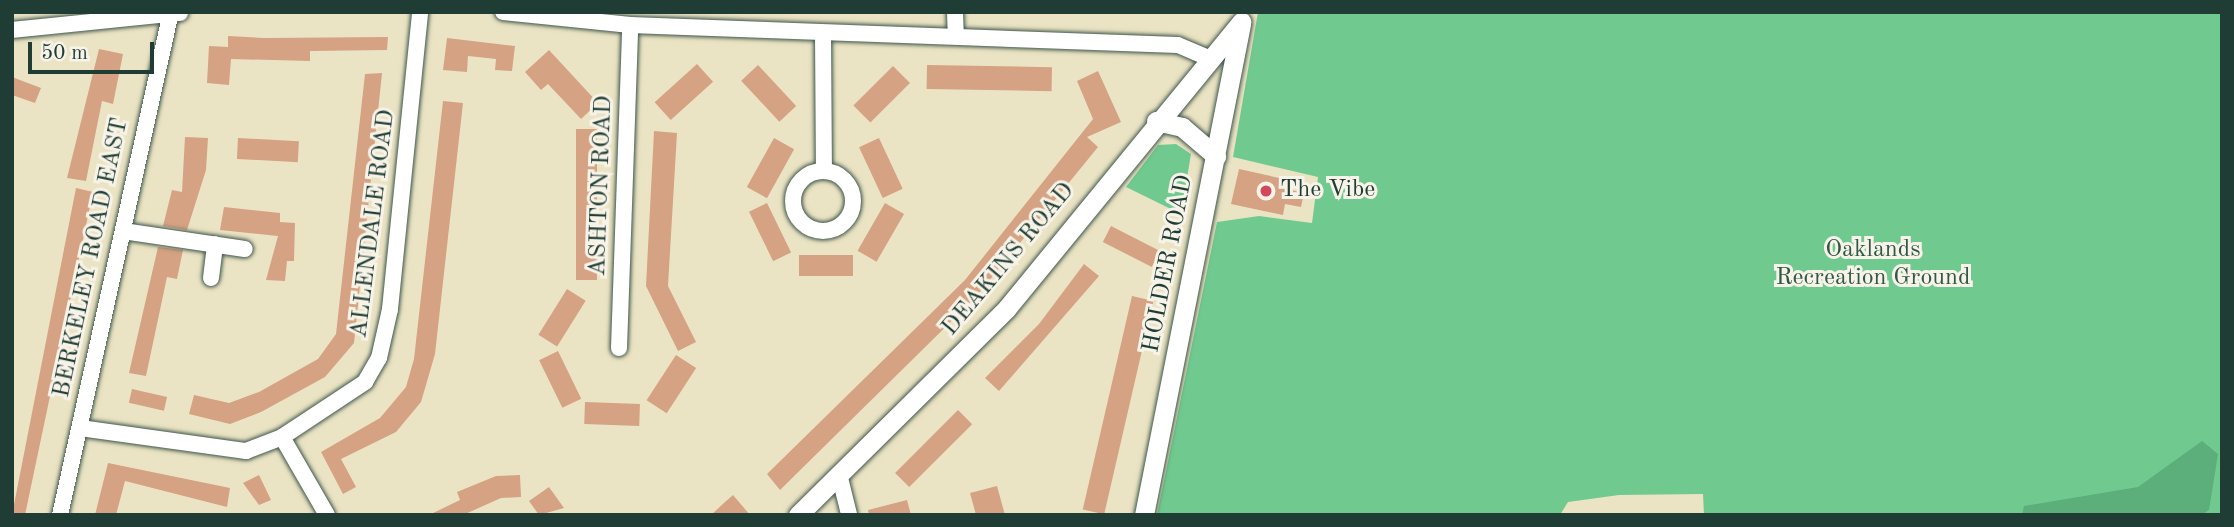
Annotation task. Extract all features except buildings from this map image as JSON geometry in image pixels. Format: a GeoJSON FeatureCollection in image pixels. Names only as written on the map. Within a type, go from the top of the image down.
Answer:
{"type":"FeatureCollection","features":[{"type":"Feature","properties":{"kind":"street","name":"ALLENDALE ROAD"},"geometry":{"type":"LineString","coordinates":[[80,428],[217,451],[246,451],[282,437],[345,398],[379,358],[390,309],[420,12]]}},
{"type":"Feature","properties":{"kind":"street"},"geometry":{"type":"LineString","coordinates":[[503,12],[630,25],[1178,45],[1209,58]]}},
{"type":"Feature","properties":{"kind":"street"},"geometry":{"type":"LineString","coordinates":[[955,12],[956,35]]}},
{"type":"Feature","properties":{"kind":"street"},"geometry":{"type":"LineString","coordinates":[[12,30],[135,15],[175,14]]}},
{"type":"Feature","properties":{"kind":"street","name":"BERKELEY ROAD EAST"},"geometry":{"type":"LineString","coordinates":[[60,515],[123,231],[175,14]]}},
{"type":"Feature","properties":{"kind":"street","name":"DEAKINS ROAD"},"geometry":{"type":"LineString","coordinates":[[798,515],[840,478],[1007,308],[1242,17]]}},
{"type":"Feature","properties":{"kind":"street","name":"HOLDER ROAD"},"geometry":{"type":"LineString","coordinates":[[1144,515],[1242,17]]}},
{"type":"Feature","properties":{"kind":"street","name":"ASHTON ROAD"},"geometry":{"type":"LineString","coordinates":[[619,348],[630,25]]}},
{"type":"Feature","properties":{"kind":"street"},"geometry":{"type":"LineString","coordinates":[[823,34],[824,171]]}},
{"type":"Feature","properties":{"kind":"street"},"geometry":{"type":"LineString","coordinates":[[1156,121],[1182,127],[1216,156]]}},
{"type":"Feature","properties":{"kind":"street"},"geometry":{"type":"LineString","coordinates":[[123,231],[245,248]]}},
{"type":"Feature","properties":{"kind":"street"},"geometry":{"type":"LineString","coordinates":[[211,278],[215,244]]}},
{"type":"Feature","properties":{"kind":"street"},"geometry":{"type":"LineString","coordinates":[[282,437],[327,515]]}},
{"type":"Feature","properties":{"kind":"street"},"geometry":{"type":"LineString","coordinates":[[840,478],[849,515]]}},
{"type":"Feature","properties":{"kind":"green space","name":"Oaklands Recreation Ground"},"geometry":{"type":"Polygon","coordinates":[[[1258,12],[2222,12],[2222,515],[1704,515],[1703,494],[1619,495],[1568,502],[1560,515],[1157,515],[1217,222],[1259,216],[1312,223],[1318,177],[1233,157],[1258,12]]]}},
{"type":"Feature","properties":{"kind":"green space"},"geometry":{"type":"Polygon","coordinates":[[[1176,144],[1191,154],[1181,214],[1126,187],[1158,145],[1176,144]]]}},
{"type":"Feature","properties":{"kind":"green space"},"geometry":{"type":"Polygon","coordinates":[[[2202,441],[2218,454],[2209,510],[2201,515],[2022,515],[2024,506],[2138,487],[2202,441]]]}},
{"type":"Feature","properties":{"kind":"place","name":"The Vibe"},"geometry":{"type":"Point","coordinates":[1266,191]}}]}
